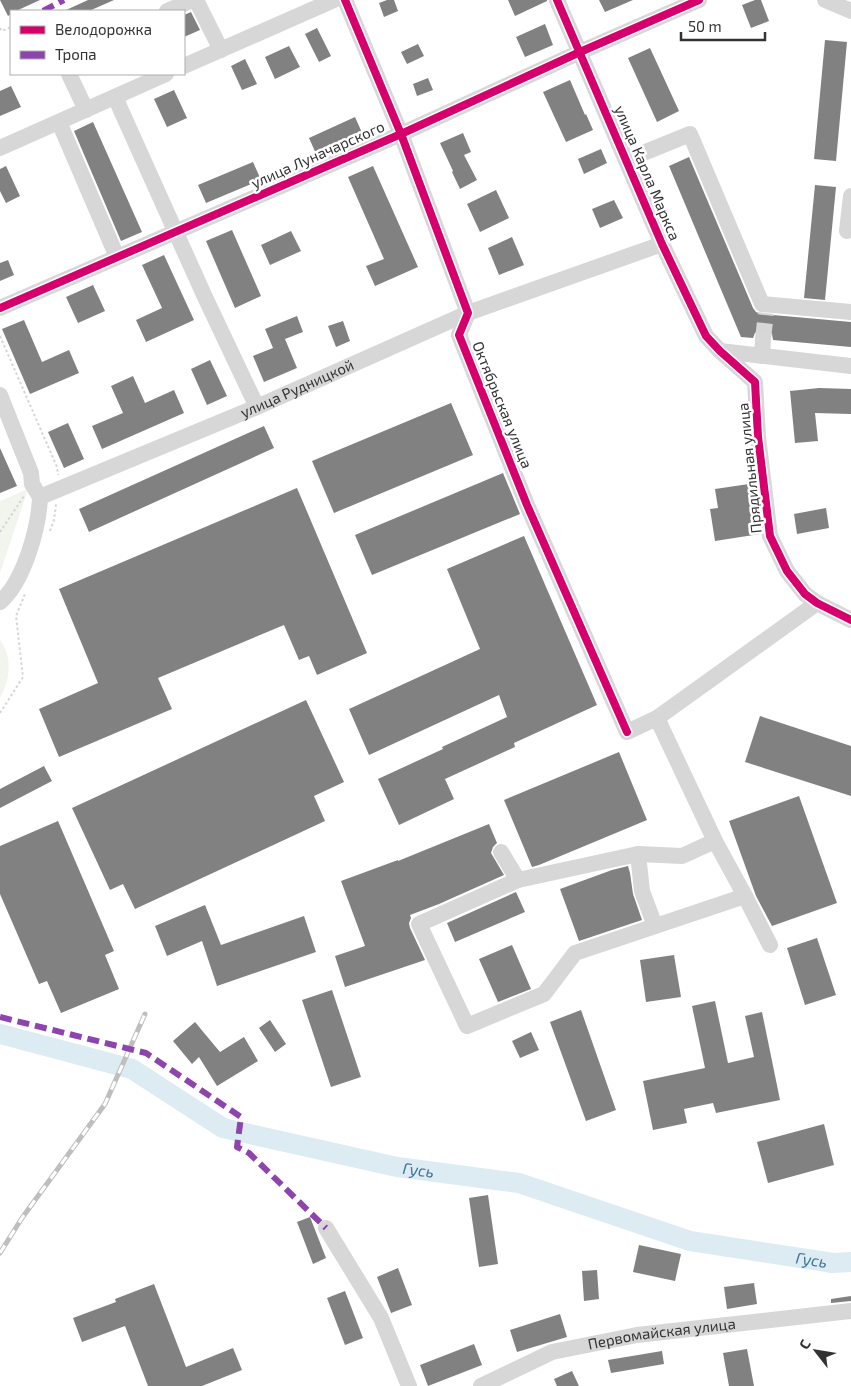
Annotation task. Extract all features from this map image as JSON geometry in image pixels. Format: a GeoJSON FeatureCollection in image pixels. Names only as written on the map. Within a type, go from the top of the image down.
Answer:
{"type":"FeatureCollection","features":[{"type":"Feature","properties":{"kind":"street"},"geometry":{"type":"LineString","coordinates":[[169,10],[194,0],[221,50]]}},
{"type":"Feature","properties":{"kind":"street"},"geometry":{"type":"LineString","coordinates":[[185,66],[334,0]]}},
{"type":"Feature","properties":{"kind":"street"},"geometry":{"type":"LineString","coordinates":[[345,0],[401,134],[468,313]]}},
{"type":"Feature","properties":{"kind":"street","name":"улица Карла Маркса"},"geometry":{"type":"LineString","coordinates":[[557,0],[662,244],[706,336],[720,351]]}},
{"type":"Feature","properties":{"kind":"street","name":"улица Луначарского"},"geometry":{"type":"LineString","coordinates":[[0,308],[401,134],[699,0]]}},
{"type":"Feature","properties":{"kind":"street"},"geometry":{"type":"LineString","coordinates":[[825,0],[851,11]]}},
{"type":"Feature","properties":{"kind":"street"},"geometry":{"type":"LineString","coordinates":[[69,75],[86,110]]}},
{"type":"Feature","properties":{"kind":"street"},"geometry":{"type":"LineString","coordinates":[[0,148],[164,75]]}},
{"type":"Feature","properties":{"kind":"street"},"geometry":{"type":"LineString","coordinates":[[114,96],[257,407]]}},
{"type":"Feature","properties":{"kind":"street"},"geometry":{"type":"LineString","coordinates":[[58,122],[117,257]]}},
{"type":"Feature","properties":{"kind":"street"},"geometry":{"type":"LineString","coordinates":[[626,160],[690,134],[762,304],[766,309],[851,312]]}},
{"type":"Feature","properties":{"kind":"street"},"geometry":{"type":"LineString","coordinates":[[847,231],[851,196]]}},
{"type":"Feature","properties":{"kind":"street","name":"улица Рудницкой"},"geometry":{"type":"LineString","coordinates":[[36,490],[257,407],[468,313],[662,244]]}},
{"type":"Feature","properties":{"kind":"street","name":"Октябрьская улица"},"geometry":{"type":"LineString","coordinates":[[468,313],[459,335],[527,505],[627,732],[657,718]]}},
{"type":"Feature","properties":{"kind":"street"},"geometry":{"type":"LineString","coordinates":[[762,356],[764,339]]}},
{"type":"Feature","properties":{"kind":"street"},"geometry":{"type":"LineString","coordinates":[[720,351],[851,366]]}},
{"type":"Feature","properties":{"kind":"street","name":"Прядильная улица"},"geometry":{"type":"LineString","coordinates":[[720,351],[755,382],[758,437],[770,536],[787,571],[804,594],[817,603],[851,620]]}},
{"type":"Feature","properties":{"kind":"street"},"geometry":{"type":"LineString","coordinates":[[0,394],[31,473],[40,514],[21,572],[7,596],[0,602]]}},
{"type":"Feature","properties":{"kind":"street"},"geometry":{"type":"LineString","coordinates":[[770,945],[716,841],[657,718],[817,603]]}},
{"type":"Feature","properties":{"kind":"street"},"geometry":{"type":"LineString","coordinates":[[716,841],[682,856],[638,854],[518,880],[419,924],[467,1026],[544,994],[575,953],[745,896]]}},
{"type":"Feature","properties":{"kind":"street"},"geometry":{"type":"LineString","coordinates":[[501,852],[518,880]]}},
{"type":"Feature","properties":{"kind":"street"},"geometry":{"type":"LineString","coordinates":[[638,854],[642,891],[655,926]]}},
{"type":"Feature","properties":{"kind":"street"},"geometry":{"type":"LineString","coordinates":[[326,1228],[381,1318],[409,1386]]}},
{"type":"Feature","properties":{"kind":"street","name":"Первомайская улица"},"geometry":{"type":"LineString","coordinates":[[481,1386],[552,1352],[637,1335],[851,1311]]}},
{"type":"Feature","properties":{"kind":"path"},"geometry":{"type":"LineString","coordinates":[[0,532],[36,490]]}},
{"type":"Feature","properties":{"kind":"shaded area"},"geometry":{"type":"Polygon","coordinates":[[[28,489],[0,573],[0,501],[28,489]]]}},
{"type":"Feature","properties":{"kind":"shaded area"},"geometry":{"type":"Polygon","coordinates":[[[0,640],[7,654],[9,669],[6,684],[0,698],[0,640]]]}},
{"type":"Feature","properties":{"kind":"building"},"geometry":{"type":"Polygon","coordinates":[[[0,0],[40,0],[18,10],[10,10],[8,16],[0,0]]]}},
{"type":"Feature","properties":{"kind":"building"},"geometry":{"type":"Polygon","coordinates":[[[88,0],[114,0],[91,10],[66,10],[88,0]]]}},
{"type":"Feature","properties":{"kind":"building"},"geometry":{"type":"Polygon","coordinates":[[[394,0],[398,11],[384,17],[379,3],[394,0]]]}},
{"type":"Feature","properties":{"kind":"building"},"geometry":{"type":"Polygon","coordinates":[[[508,0],[547,0],[547,1],[515,16],[508,0]]]}},
{"type":"Feature","properties":{"kind":"building"},"geometry":{"type":"Polygon","coordinates":[[[599,0],[633,0],[605,12],[599,0]]]}},
{"type":"Feature","properties":{"kind":"building"},"geometry":{"type":"Polygon","coordinates":[[[755,0],[761,0],[769,21],[751,28],[742,5],[755,0]]]}},
{"type":"Feature","properties":{"kind":"building"},"geometry":{"type":"Polygon","coordinates":[[[191,12],[200,30],[185,37],[185,15],[191,12]]]}},
{"type":"Feature","properties":{"kind":"building"},"geometry":{"type":"Polygon","coordinates":[[[545,24],[553,45],[525,57],[516,37],[545,24]]]}},
{"type":"Feature","properties":{"kind":"building"},"geometry":{"type":"Polygon","coordinates":[[[317,28],[331,56],[319,62],[305,34],[317,28]]]}},
{"type":"Feature","properties":{"kind":"building"},"geometry":{"type":"Polygon","coordinates":[[[825,40],[847,42],[836,161],[814,159],[825,40]]]}},
{"type":"Feature","properties":{"kind":"building"},"geometry":{"type":"Polygon","coordinates":[[[418,44],[424,56],[407,64],[401,52],[418,44]]]}},
{"type":"Feature","properties":{"kind":"building"},"geometry":{"type":"Polygon","coordinates":[[[289,46],[300,67],[275,79],[265,57],[289,46]]]}},
{"type":"Feature","properties":{"kind":"building"},"geometry":{"type":"Polygon","coordinates":[[[650,48],[679,111],[657,122],[628,58],[650,48]]]}},
{"type":"Feature","properties":{"kind":"building"},"geometry":{"type":"Polygon","coordinates":[[[245,59],[257,84],[242,90],[231,66],[245,59]]]}},
{"type":"Feature","properties":{"kind":"building"},"geometry":{"type":"Polygon","coordinates":[[[428,78],[433,90],[417,96],[413,84],[428,78]]]}},
{"type":"Feature","properties":{"kind":"building"},"geometry":{"type":"Polygon","coordinates":[[[570,80],[593,130],[566,142],[543,92],[570,80]]]}},
{"type":"Feature","properties":{"kind":"building"},"geometry":{"type":"Polygon","coordinates":[[[11,86],[21,107],[0,116],[0,91],[11,86]]]}},
{"type":"Feature","properties":{"kind":"building"},"geometry":{"type":"Polygon","coordinates":[[[174,90],[187,118],[167,127],[154,99],[174,90]]]}},
{"type":"Feature","properties":{"kind":"building"},"geometry":{"type":"Polygon","coordinates":[[[355,117],[363,135],[317,156],[309,138],[355,117]]]}},
{"type":"Feature","properties":{"kind":"building"},"geometry":{"type":"Polygon","coordinates":[[[93,122],[142,232],[121,241],[74,131],[93,122]]]}},
{"type":"Feature","properties":{"kind":"building"},"geometry":{"type":"Polygon","coordinates":[[[463,133],[471,152],[464,155],[477,180],[460,189],[440,143],[463,133]]]}},
{"type":"Feature","properties":{"kind":"building"},"geometry":{"type":"Polygon","coordinates":[[[601,149],[607,163],[584,174],[578,159],[601,149]]]}},
{"type":"Feature","properties":{"kind":"building"},"geometry":{"type":"Polygon","coordinates":[[[689,157],[756,312],[851,322],[851,347],[773,340],[772,334],[764,329],[758,330],[753,338],[741,337],[669,166],[689,157]]]}},
{"type":"Feature","properties":{"kind":"building"},"geometry":{"type":"Polygon","coordinates":[[[253,162],[261,180],[206,203],[198,185],[253,162]]]}},
{"type":"Feature","properties":{"kind":"building"},"geometry":{"type":"Polygon","coordinates":[[[6,166],[20,196],[6,203],[0,191],[0,169],[6,166]]]}},
{"type":"Feature","properties":{"kind":"building"},"geometry":{"type":"Polygon","coordinates":[[[373,166],[418,267],[375,286],[366,266],[384,259],[348,177],[373,166]]]}},
{"type":"Feature","properties":{"kind":"building"},"geometry":{"type":"Polygon","coordinates":[[[815,185],[836,187],[825,300],[804,298],[815,185]]]}},
{"type":"Feature","properties":{"kind":"building"},"geometry":{"type":"Polygon","coordinates":[[[496,190],[509,218],[480,232],[467,204],[496,190]]]}},
{"type":"Feature","properties":{"kind":"building"},"geometry":{"type":"Polygon","coordinates":[[[614,200],[623,218],[600,228],[592,209],[614,200]]]}},
{"type":"Feature","properties":{"kind":"building"},"geometry":{"type":"Polygon","coordinates":[[[232,230],[261,296],[235,308],[206,241],[232,230]]]}},
{"type":"Feature","properties":{"kind":"building"},"geometry":{"type":"Polygon","coordinates":[[[291,231],[301,251],[270,265],[261,245],[291,231]]]}},
{"type":"Feature","properties":{"kind":"building"},"geometry":{"type":"Polygon","coordinates":[[[512,237],[524,265],[499,275],[488,248],[512,237]]]}},
{"type":"Feature","properties":{"kind":"building"},"geometry":{"type":"Polygon","coordinates":[[[164,255],[194,320],[146,342],[136,320],[162,308],[142,265],[164,255]]]}},
{"type":"Feature","properties":{"kind":"building"},"geometry":{"type":"Polygon","coordinates":[[[8,260],[14,275],[0,281],[0,263],[8,260]]]}},
{"type":"Feature","properties":{"kind":"building"},"geometry":{"type":"Polygon","coordinates":[[[93,285],[105,311],[78,323],[66,297],[93,285]]]}},
{"type":"Feature","properties":{"kind":"building"},"geometry":{"type":"Polygon","coordinates":[[[297,316],[303,332],[285,339],[297,368],[264,382],[253,356],[273,348],[265,329],[297,316]]]}},
{"type":"Feature","properties":{"kind":"building"},"geometry":{"type":"Polygon","coordinates":[[[24,320],[42,362],[69,350],[79,373],[30,394],[2,329],[24,320]]]}},
{"type":"Feature","properties":{"kind":"building"},"geometry":{"type":"Polygon","coordinates":[[[343,321],[350,341],[336,347],[328,326],[343,321]]]}},
{"type":"Feature","properties":{"kind":"building"},"geometry":{"type":"Polygon","coordinates":[[[210,360],[227,396],[207,405],[191,369],[210,360]]]}},
{"type":"Feature","properties":{"kind":"building"},"geometry":{"type":"Polygon","coordinates":[[[133,376],[145,403],[174,390],[184,413],[102,449],[92,426],[123,413],[111,386],[133,376]]]}},
{"type":"Feature","properties":{"kind":"building"},"geometry":{"type":"Polygon","coordinates":[[[819,388],[851,389],[851,414],[815,413],[818,441],[795,443],[790,391],[819,388]]]}},
{"type":"Feature","properties":{"kind":"building"},"geometry":{"type":"Polygon","coordinates":[[[451,403],[473,455],[334,513],[312,461],[451,403]]]}},
{"type":"Feature","properties":{"kind":"building"},"geometry":{"type":"Polygon","coordinates":[[[68,423],[84,459],[64,468],[48,432],[68,423]]]}},
{"type":"Feature","properties":{"kind":"building"},"geometry":{"type":"Polygon","coordinates":[[[264,426],[274,448],[89,532],[79,509],[264,426]]]}},
{"type":"Feature","properties":{"kind":"building"},"geometry":{"type":"Polygon","coordinates":[[[0,448],[17,486],[0,493],[0,448]]]}},
{"type":"Feature","properties":{"kind":"building"},"geometry":{"type":"Polygon","coordinates":[[[503,473],[520,514],[372,575],[355,535],[503,473]]]}},
{"type":"Feature","properties":{"kind":"building"},"geometry":{"type":"Polygon","coordinates":[[[749,484],[750,489],[754,489],[760,534],[715,541],[710,509],[718,508],[715,489],[749,484]]]}},
{"type":"Feature","properties":{"kind":"building"},"geometry":{"type":"Polygon","coordinates":[[[297,488],[367,653],[317,675],[309,656],[299,660],[284,625],[158,678],[172,709],[59,757],[39,709],[98,683],[59,589],[297,488]]]}},
{"type":"Feature","properties":{"kind":"building"},"geometry":{"type":"Polygon","coordinates":[[[826,508],[829,528],[797,534],[794,514],[826,508]]]}},
{"type":"Feature","properties":{"kind":"building"},"geometry":{"type":"Polygon","coordinates":[[[524,536],[597,705],[514,743],[515,747],[445,779],[454,799],[399,825],[378,779],[507,717],[499,695],[369,755],[349,709],[480,649],[447,569],[524,536]]]}},
{"type":"Feature","properties":{"kind":"building"},"geometry":{"type":"Polygon","coordinates":[[[306,700],[344,782],[314,796],[325,821],[135,909],[123,884],[110,890],[72,808],[306,700]]]}},
{"type":"Feature","properties":{"kind":"building"},"geometry":{"type":"Polygon","coordinates":[[[760,716],[851,746],[851,796],[745,762],[760,716]]]}},
{"type":"Feature","properties":{"kind":"building"},"geometry":{"type":"Polygon","coordinates":[[[619,752],[647,820],[532,867],[504,800],[619,752]]]}},
{"type":"Feature","properties":{"kind":"building"},"geometry":{"type":"Polygon","coordinates":[[[44,766],[52,781],[0,808],[0,789],[44,766]]]}},
{"type":"Feature","properties":{"kind":"building"},"geometry":{"type":"Polygon","coordinates":[[[799,796],[837,903],[772,926],[756,896],[729,821],[799,796]]]}},
{"type":"Feature","properties":{"kind":"building"},"geometry":{"type":"Polygon","coordinates":[[[58,821],[114,951],[105,955],[119,989],[61,1013],[47,981],[39,984],[0,894],[0,846],[58,821]]]}},
{"type":"Feature","properties":{"kind":"building"},"geometry":{"type":"Polygon","coordinates":[[[489,824],[497,843],[491,853],[504,875],[410,915],[410,928],[425,960],[345,987],[335,956],[365,946],[341,881],[398,861],[489,824]]]}},
{"type":"Feature","properties":{"kind":"building"},"geometry":{"type":"Polygon","coordinates":[[[628,866],[633,894],[642,920],[579,941],[560,889],[628,866]]]}},
{"type":"Feature","properties":{"kind":"building"},"geometry":{"type":"Polygon","coordinates":[[[516,892],[525,912],[455,942],[447,923],[516,892]]]}},
{"type":"Feature","properties":{"kind":"building"},"geometry":{"type":"Polygon","coordinates":[[[205,905],[221,945],[304,916],[316,952],[217,986],[202,941],[167,956],[155,926],[205,905]]]}},
{"type":"Feature","properties":{"kind":"building"},"geometry":{"type":"Polygon","coordinates":[[[817,938],[836,995],[805,1005],[787,948],[817,938]]]}},
{"type":"Feature","properties":{"kind":"building"},"geometry":{"type":"Polygon","coordinates":[[[512,945],[531,989],[498,1002],[479,959],[512,945]]]}},
{"type":"Feature","properties":{"kind":"building"},"geometry":{"type":"Polygon","coordinates":[[[674,955],[681,997],[646,1002],[640,960],[674,955]]]}},
{"type":"Feature","properties":{"kind":"building"},"geometry":{"type":"Polygon","coordinates":[[[332,990],[361,1077],[331,1087],[302,1000],[332,990]]]}},
{"type":"Feature","properties":{"kind":"building"},"geometry":{"type":"Polygon","coordinates":[[[715,1001],[728,1063],[754,1057],[745,1016],[762,1012],[780,1100],[716,1113],[713,1103],[684,1109],[687,1123],[653,1130],[643,1081],[705,1068],[692,1006],[715,1001]]]}},
{"type":"Feature","properties":{"kind":"building"},"geometry":{"type":"Polygon","coordinates":[[[581,1010],[616,1110],[586,1121],[550,1022],[581,1010]]]}},
{"type":"Feature","properties":{"kind":"building"},"geometry":{"type":"Polygon","coordinates":[[[270,1020],[286,1044],[275,1052],[259,1028],[270,1020]]]}},
{"type":"Feature","properties":{"kind":"building"},"geometry":{"type":"Polygon","coordinates":[[[195,1022],[220,1052],[244,1037],[258,1061],[217,1086],[199,1057],[192,1064],[173,1041],[195,1022]]]}},
{"type":"Feature","properties":{"kind":"building"},"geometry":{"type":"Polygon","coordinates":[[[531,1032],[539,1050],[520,1058],[512,1041],[531,1032]]]}},
{"type":"Feature","properties":{"kind":"building"},"geometry":{"type":"Polygon","coordinates":[[[824,1124],[834,1165],[768,1183],[757,1142],[824,1124]]]}},
{"type":"Feature","properties":{"kind":"building"},"geometry":{"type":"Polygon","coordinates":[[[488,1195],[498,1264],[479,1267],[469,1198],[488,1195]]]}},
{"type":"Feature","properties":{"kind":"building"},"geometry":{"type":"Polygon","coordinates":[[[310,1217],[326,1258],[313,1264],[297,1222],[310,1217]]]}},
{"type":"Feature","properties":{"kind":"building"},"geometry":{"type":"Polygon","coordinates":[[[639,1245],[681,1254],[675,1281],[633,1272],[639,1245]]]}},
{"type":"Feature","properties":{"kind":"building"},"geometry":{"type":"Polygon","coordinates":[[[398,1268],[412,1305],[391,1313],[377,1277],[398,1268]]]}},
{"type":"Feature","properties":{"kind":"building"},"geometry":{"type":"Polygon","coordinates":[[[597,1270],[599,1299],[584,1301],[582,1271],[597,1270]]]}},
{"type":"Feature","properties":{"kind":"building"},"geometry":{"type":"Polygon","coordinates":[[[754,1283],[757,1304],[727,1309],[724,1287],[754,1283]]]}},
{"type":"Feature","properties":{"kind":"building"},"geometry":{"type":"Polygon","coordinates":[[[154,1284],[186,1367],[233,1348],[242,1370],[202,1386],[148,1386],[125,1326],[82,1342],[73,1318],[116,1302],[115,1299],[154,1284]]]}},
{"type":"Feature","properties":{"kind":"building"},"geometry":{"type":"Polygon","coordinates":[[[345,1291],[363,1338],[345,1345],[327,1298],[345,1291]]]}},
{"type":"Feature","properties":{"kind":"building"},"geometry":{"type":"Polygon","coordinates":[[[851,1296],[851,1301],[831,1303],[831,1299],[851,1296]]]}},
{"type":"Feature","properties":{"kind":"building"},"geometry":{"type":"Polygon","coordinates":[[[560,1314],[567,1337],[517,1352],[510,1330],[560,1314]]]}},
{"type":"Feature","properties":{"kind":"building"},"geometry":{"type":"Polygon","coordinates":[[[474,1344],[482,1365],[428,1386],[420,1365],[474,1344]]]}},
{"type":"Feature","properties":{"kind":"building"},"geometry":{"type":"Polygon","coordinates":[[[747,1349],[754,1386],[729,1386],[723,1353],[747,1349]]]}},
{"type":"Feature","properties":{"kind":"building"},"geometry":{"type":"Polygon","coordinates":[[[662,1351],[664,1364],[611,1373],[608,1360],[662,1351]]]}},
{"type":"Feature","properties":{"kind":"building"},"geometry":{"type":"Polygon","coordinates":[[[572,1371],[579,1386],[557,1386],[554,1379],[572,1371]]]}},
{"type":"Feature","properties":{"kind":"waterway","name":"Гусь"},"geometry":{"type":"LineString","coordinates":[[0,1034],[132,1069],[223,1128],[397,1167],[519,1183],[690,1241],[833,1263],[851,1262]]}},
{"type":"Feature","properties":{"kind":"tunnel"},"geometry":{"type":"LineString","coordinates":[[763,339],[766,313]]}},
{"type":"Feature","properties":{"kind":"railway"},"geometry":{"type":"LineString","coordinates":[[0,1253],[22,1218],[105,1104],[145,1014]]}},
{"type":"Feature","properties":{"kind":"marked path"},"geometry":{"type":"LineString","coordinates":[[45,10],[64,0]]}},
{"type":"Feature","properties":{"kind":"marked path"},"geometry":{"type":"LineString","coordinates":[[0,1017],[146,1053],[241,1117],[237,1147],[249,1153],[326,1228]]}},
{"type":"Feature","properties":{"kind":"cycle path"},"geometry":{"type":"LineString","coordinates":[[345,0],[401,134],[468,313],[459,335],[527,505],[627,732]]}},
{"type":"Feature","properties":{"kind":"cycle path"},"geometry":{"type":"LineString","coordinates":[[557,0],[662,244],[706,336],[755,382],[758,437],[770,536],[787,571],[805,594],[817,603],[851,620]]}},
{"type":"Feature","properties":{"kind":"cycle path"},"geometry":{"type":"LineString","coordinates":[[0,308],[401,134],[699,0]]}}]}
